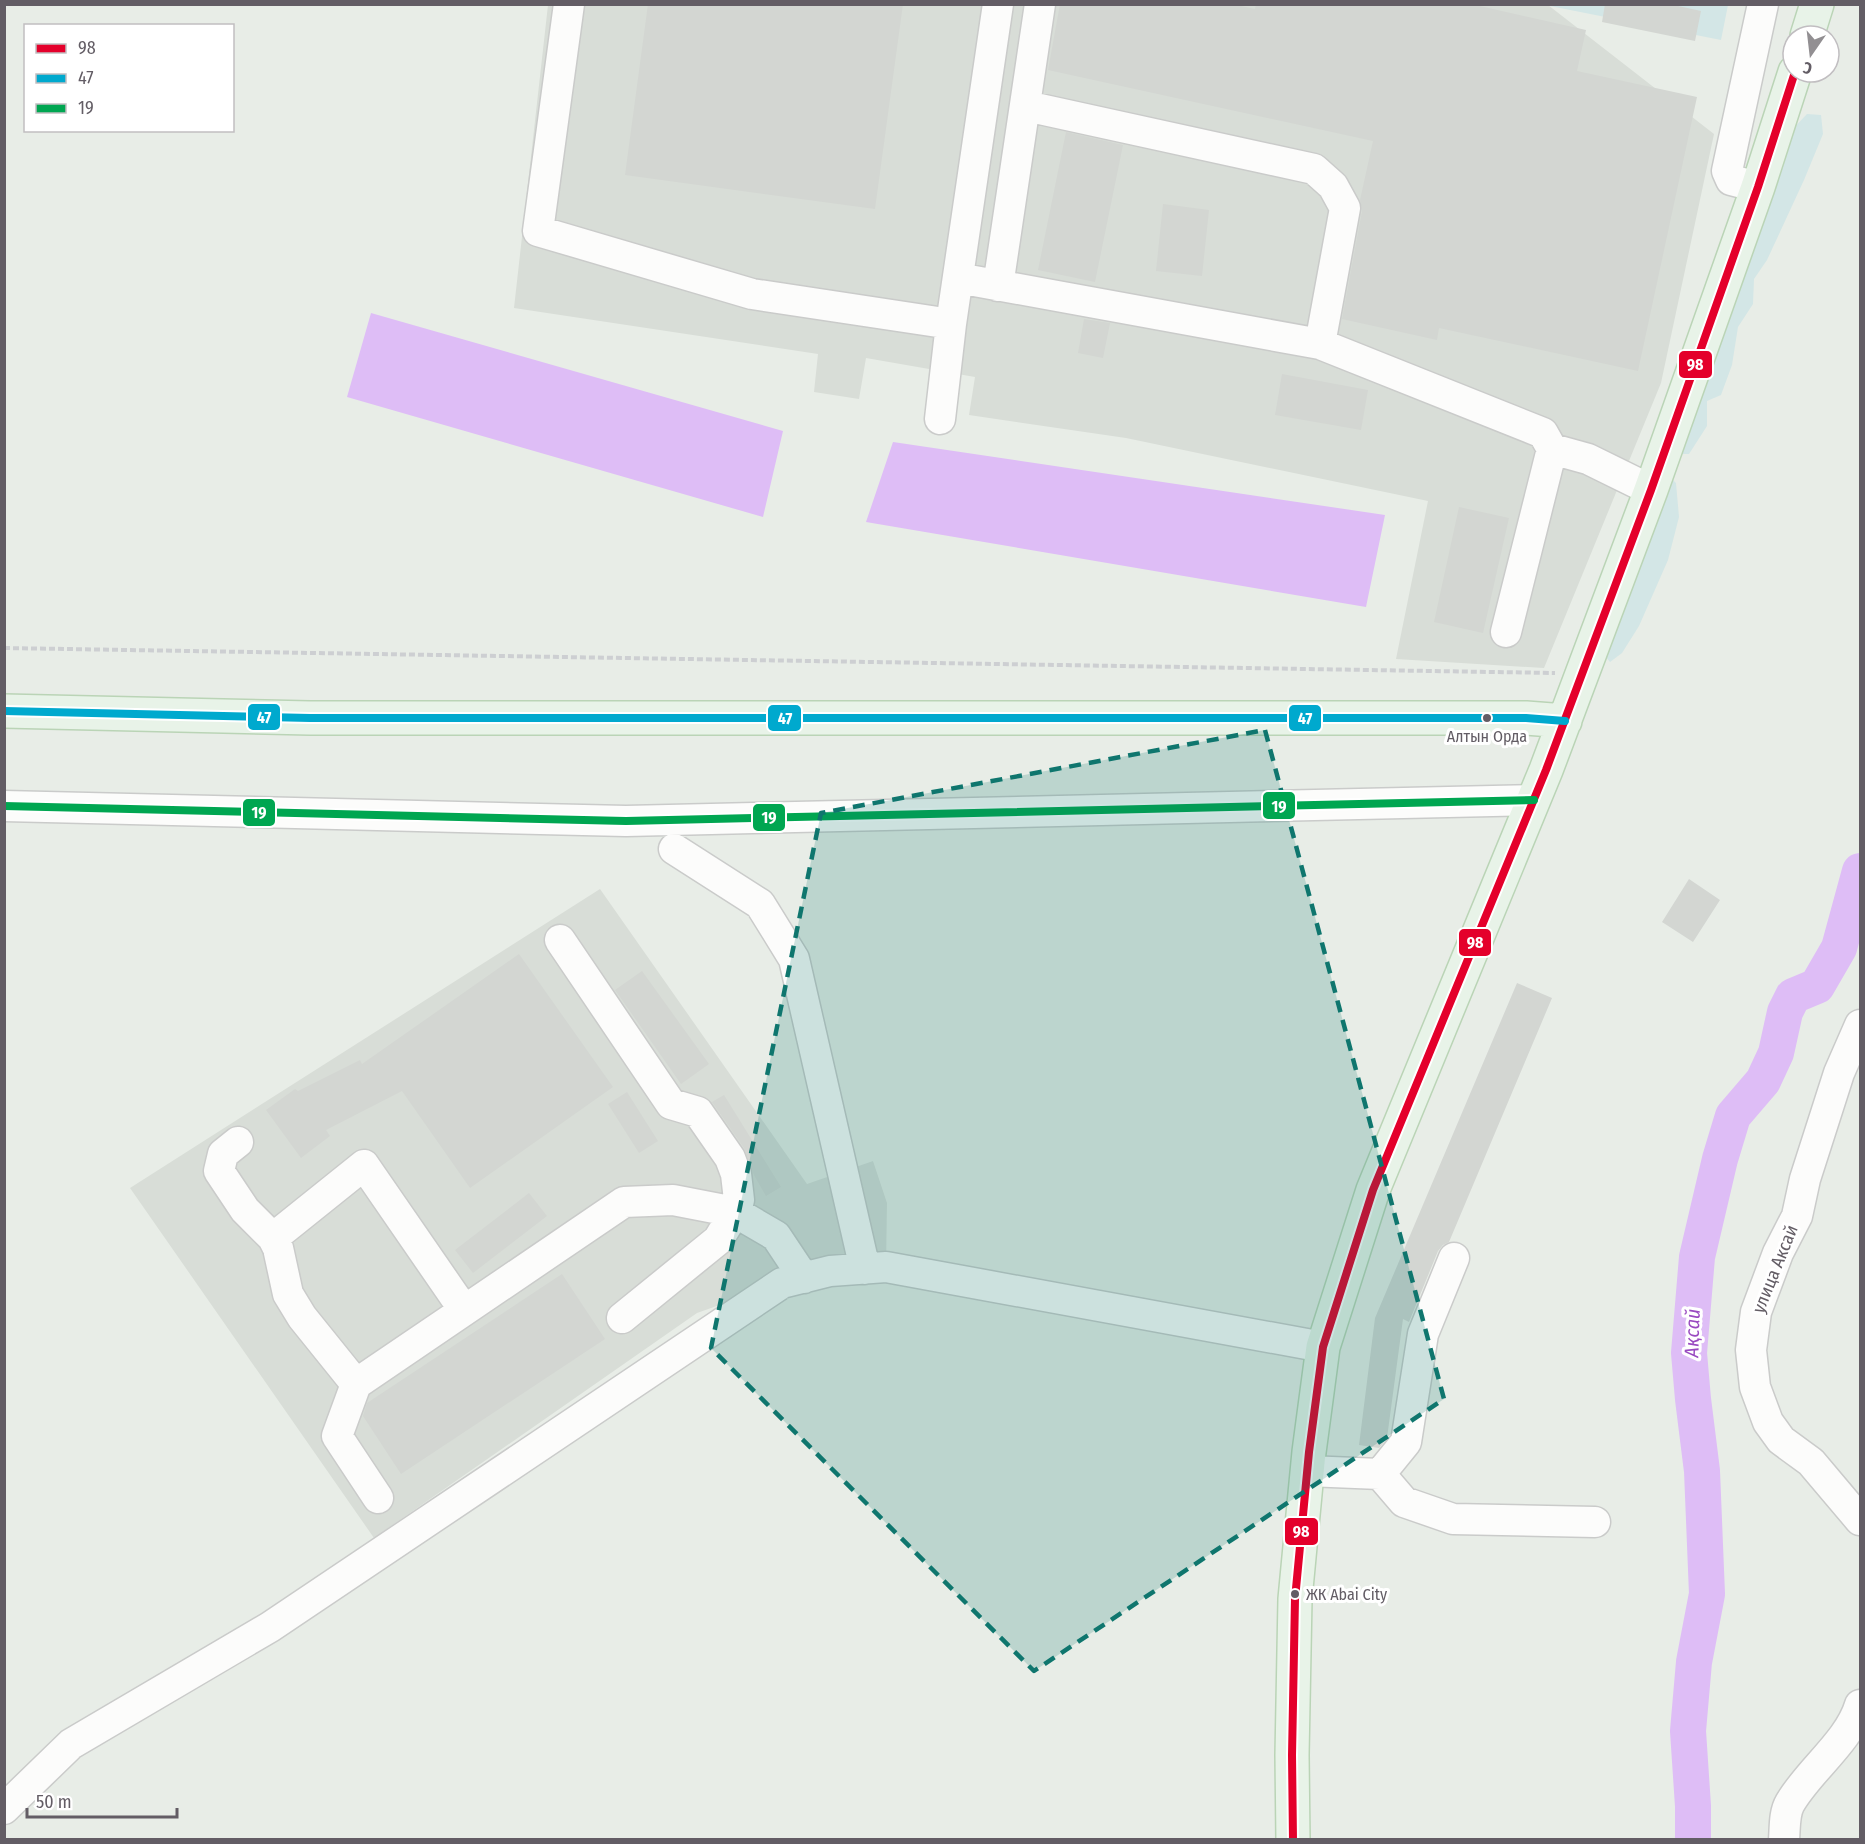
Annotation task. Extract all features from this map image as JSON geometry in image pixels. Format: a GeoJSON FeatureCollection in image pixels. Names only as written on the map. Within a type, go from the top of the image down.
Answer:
{"type":"FeatureCollection","features":[{"type":"Feature","properties":{"kind":"main road"},"geometry":{"type":"LineString","coordinates":[[1811,24],[1817,4]]}},
{"type":"Feature","properties":{"kind":"main road"},"geometry":{"type":"LineString","coordinates":[[1293,1839],[1295,1599],[1307,1471],[1323,1347],[1373,1190],[1534,800],[1651,490],[1792,84]]}},
{"type":"Feature","properties":{"kind":"main road"},"geometry":{"type":"LineString","coordinates":[[4,711],[310,718],[1526,718],[1565,720]]}},
{"type":"Feature","properties":{"kind":"street"},"geometry":{"type":"LineString","coordinates":[[569,4],[538,231],[752,294],[951,324]]}},
{"type":"Feature","properties":{"kind":"street"},"geometry":{"type":"LineString","coordinates":[[940,418],[951,324],[998,4]]}},
{"type":"Feature","properties":{"kind":"street"},"geometry":{"type":"LineString","coordinates":[[998,286],[1040,4]]}},
{"type":"Feature","properties":{"kind":"street"},"geometry":{"type":"LineString","coordinates":[[1758,187],[1731,180],[1727,171],[1763,4]]}},
{"type":"Feature","properties":{"kind":"street"},"geometry":{"type":"LineString","coordinates":[[1026,106],[1314,169],[1333,186],[1345,208],[1320,344]]}},
{"type":"Feature","properties":{"kind":"street"},"geometry":{"type":"LineString","coordinates":[[958,278],[1320,344],[1543,433],[1552,449],[1506,632]]}},
{"type":"Feature","properties":{"kind":"street"},"geometry":{"type":"LineString","coordinates":[[1552,449],[1588,459],[1651,490]]}},
{"type":"Feature","properties":{"kind":"street"},"geometry":{"type":"LineString","coordinates":[[4,806],[626,821],[1534,800]]}},
{"type":"Feature","properties":{"kind":"street"},"geometry":{"type":"LineString","coordinates":[[674,849],[760,904],[794,959],[865,1269]]}},
{"type":"Feature","properties":{"kind":"street"},"geometry":{"type":"LineString","coordinates":[[560,940],[671,1104],[698,1112],[730,1158],[736,1174],[739,1200],[735,1212],[718,1240],[622,1318]]}},
{"type":"Feature","properties":{"kind":"street","name":"улица Аксай"},"geometry":{"type":"LineString","coordinates":[[1860,1025],[1839,1073],[1805,1179],[1797,1216],[1778,1253],[1756,1312],[1750,1350],[1755,1387],[1768,1422],[1781,1440],[1811,1462],[1860,1520]]}},
{"type":"Feature","properties":{"kind":"street"},"geometry":{"type":"LineString","coordinates":[[238,1142],[223,1154],[219,1171],[245,1210],[273,1238],[278,1248],[288,1294],[302,1317],[356,1384]]}},
{"type":"Feature","properties":{"kind":"street"},"geometry":{"type":"LineString","coordinates":[[273,1238],[364,1165],[464,1310]]}},
{"type":"Feature","properties":{"kind":"street"},"geometry":{"type":"LineString","coordinates":[[378,1498],[337,1436],[356,1384],[624,1202],[673,1200],[735,1212],[776,1236],[804,1278]]}},
{"type":"Feature","properties":{"kind":"street"},"geometry":{"type":"LineString","coordinates":[[1380,1474],[1406,1442],[1423,1334],[1454,1258]]}},
{"type":"Feature","properties":{"kind":"street"},"geometry":{"type":"LineString","coordinates":[[4,1809],[71,1744],[270,1627],[782,1283],[830,1271],[886,1267],[1323,1347]]}},
{"type":"Feature","properties":{"kind":"street"},"geometry":{"type":"LineString","coordinates":[[1307,1471],[1380,1474],[1404,1502],[1453,1519],[1595,1522]]}},
{"type":"Feature","properties":{"kind":"street"},"geometry":{"type":"LineString","coordinates":[[1784,1839],[1789,1804],[1847,1731],[1860,1705]]}},
{"type":"Feature","properties":{"kind":"path"},"geometry":{"type":"LineString","coordinates":[[4,648],[1582,674]]}},
{"type":"Feature","properties":{"kind":"highlighted area"},"geometry":{"type":"Polygon","coordinates":[[[1265,730],[1444,1399],[1034,1671],[711,1348],[821,813],[1265,730]]]}},
{"type":"Feature","properties":{"kind":"shaded area"},"geometry":{"type":"Polygon","coordinates":[[[548,5],[1548,5],[1714,134],[1661,383],[1544,668],[1396,659],[1428,501],[1126,438],[969,415],[975,377],[866,358],[859,399],[814,392],[818,354],[514,308],[548,5]]]}},
{"type":"Feature","properties":{"kind":"shaded area"},"geometry":{"type":"Polygon","coordinates":[[[1545,5],[1728,5],[1721,40],[1545,5]]]}},
{"type":"Feature","properties":{"kind":"shaded area"},"geometry":{"type":"Polygon","coordinates":[[[1807,114],[1821,115],[1823,134],[1767,260],[1754,279],[1753,304],[1738,327],[1732,365],[1721,395],[1707,401],[1707,426],[1689,454],[1677,454],[1788,134],[1807,114]]]}},
{"type":"Feature","properties":{"kind":"shaded area"},"geometry":{"type":"Polygon","coordinates":[[[371,313],[783,431],[763,517],[347,397],[371,313]]]}},
{"type":"Feature","properties":{"kind":"shaded area"},"geometry":{"type":"Polygon","coordinates":[[[893,442],[1385,515],[1366,607],[866,522],[893,442]]]}},
{"type":"Feature","properties":{"kind":"shaded area"},"geometry":{"type":"Polygon","coordinates":[[[1666,473],[1676,483],[1679,517],[1668,560],[1639,626],[1622,653],[1610,662],[1600,650],[1666,473]]]}},
{"type":"Feature","properties":{"kind":"shaded area"},"geometry":{"type":"Polygon","coordinates":[[[600,889],[807,1184],[873,1161],[887,1203],[886,1267],[782,1283],[697,1313],[374,1538],[130,1188],[600,889]]]}},
{"type":"Feature","properties":{"kind":"building"},"geometry":{"type":"Polygon","coordinates":[[[648,4],[903,4],[875,209],[625,175],[648,4]]]}},
{"type":"Feature","properties":{"kind":"building"},"geometry":{"type":"Polygon","coordinates":[[[1060,4],[1232,4],[1255,9],[1256,4],[1471,4],[1586,30],[1577,71],[1697,97],[1638,371],[1439,328],[1437,340],[1342,319],[1362,211],[1360,200],[1373,141],[1048,70],[1060,4]]]}},
{"type":"Feature","properties":{"kind":"building"},"geometry":{"type":"Polygon","coordinates":[[[1605,4],[1669,4],[1701,11],[1695,41],[1602,22],[1605,4]]]}},
{"type":"Feature","properties":{"kind":"building"},"geometry":{"type":"Polygon","coordinates":[[[1066,132],[1123,145],[1095,282],[1038,270],[1066,132]]]}},
{"type":"Feature","properties":{"kind":"building"},"geometry":{"type":"Polygon","coordinates":[[[1163,204],[1209,210],[1202,276],[1156,271],[1163,204]]]}},
{"type":"Feature","properties":{"kind":"building"},"geometry":{"type":"Polygon","coordinates":[[[1084,319],[1110,323],[1103,358],[1078,353],[1084,319]]]}},
{"type":"Feature","properties":{"kind":"building"},"geometry":{"type":"Polygon","coordinates":[[[1282,374],[1368,390],[1361,430],[1275,415],[1282,374]]]}},
{"type":"Feature","properties":{"kind":"building"},"geometry":{"type":"Polygon","coordinates":[[[1459,507],[1509,518],[1483,633],[1434,622],[1459,507]]]}},
{"type":"Feature","properties":{"kind":"building"},"geometry":{"type":"Polygon","coordinates":[[[1689,879],[1720,900],[1693,942],[1662,922],[1689,879]]]}},
{"type":"Feature","properties":{"kind":"building"},"geometry":{"type":"Polygon","coordinates":[[[519,954],[613,1087],[470,1188],[402,1091],[326,1130],[330,1136],[301,1158],[266,1110],[295,1089],[298,1091],[360,1060],[362,1064],[519,954]]]}},
{"type":"Feature","properties":{"kind":"building"},"geometry":{"type":"Polygon","coordinates":[[[642,971],[709,1064],[681,1084],[615,990],[642,971]]]}},
{"type":"Feature","properties":{"kind":"building"},"geometry":{"type":"Polygon","coordinates":[[[1517,983],[1552,998],[1449,1242],[1438,1251],[1409,1322],[1403,1319],[1387,1438],[1379,1448],[1359,1445],[1375,1318],[1517,983]]]}},
{"type":"Feature","properties":{"kind":"building"},"geometry":{"type":"Polygon","coordinates":[[[627,1092],[658,1141],[639,1153],[608,1104],[627,1092]]]}},
{"type":"Feature","properties":{"kind":"building"},"geometry":{"type":"Polygon","coordinates":[[[724,1095],[781,1187],[766,1196],[754,1175],[744,1148],[712,1102],[724,1095]]]}},
{"type":"Feature","properties":{"kind":"building"},"geometry":{"type":"Polygon","coordinates":[[[529,1193],[547,1216],[473,1273],[455,1250],[529,1193]]]}},
{"type":"Feature","properties":{"kind":"building"},"geometry":{"type":"Polygon","coordinates":[[[562,1274],[605,1339],[401,1474],[363,1416],[367,1403],[562,1274]]]}},
{"type":"Feature","properties":{"kind":"waterway","name":"Ақсай"},"geometry":{"type":"LineString","coordinates":[[1693,1840],[1688,1731],[1694,1662],[1707,1594],[1702,1471],[1689,1353],[1697,1257],[1720,1159],[1733,1116],[1763,1081],[1776,1053],[1785,1012],[1793,996],[1817,986],[1839,948],[1860,871]]}},
{"type":"Feature","properties":{"kind":"transit line","name":"98"},"geometry":{"type":"LineString","coordinates":[[1293,1840],[1295,1599],[1309,1452],[1323,1347],[1373,1190],[1546,770],[1651,490],[1758,187],[1791,84]]}},
{"type":"Feature","properties":{"kind":"transit line","name":"47"},"geometry":{"type":"LineString","coordinates":[[4,711],[310,718],[1526,718],[1565,721]]}},
{"type":"Feature","properties":{"kind":"transit line","name":"19"},"geometry":{"type":"LineString","coordinates":[[4,806],[626,821],[1534,800]]}},
{"type":"Feature","properties":{"kind":"place","name":"Алтын Орда"},"geometry":{"type":"Point","coordinates":[1487,718]}},
{"type":"Feature","properties":{"kind":"place","name":"ЖК Abai City"},"geometry":{"type":"Point","coordinates":[1295,1594]}}]}
